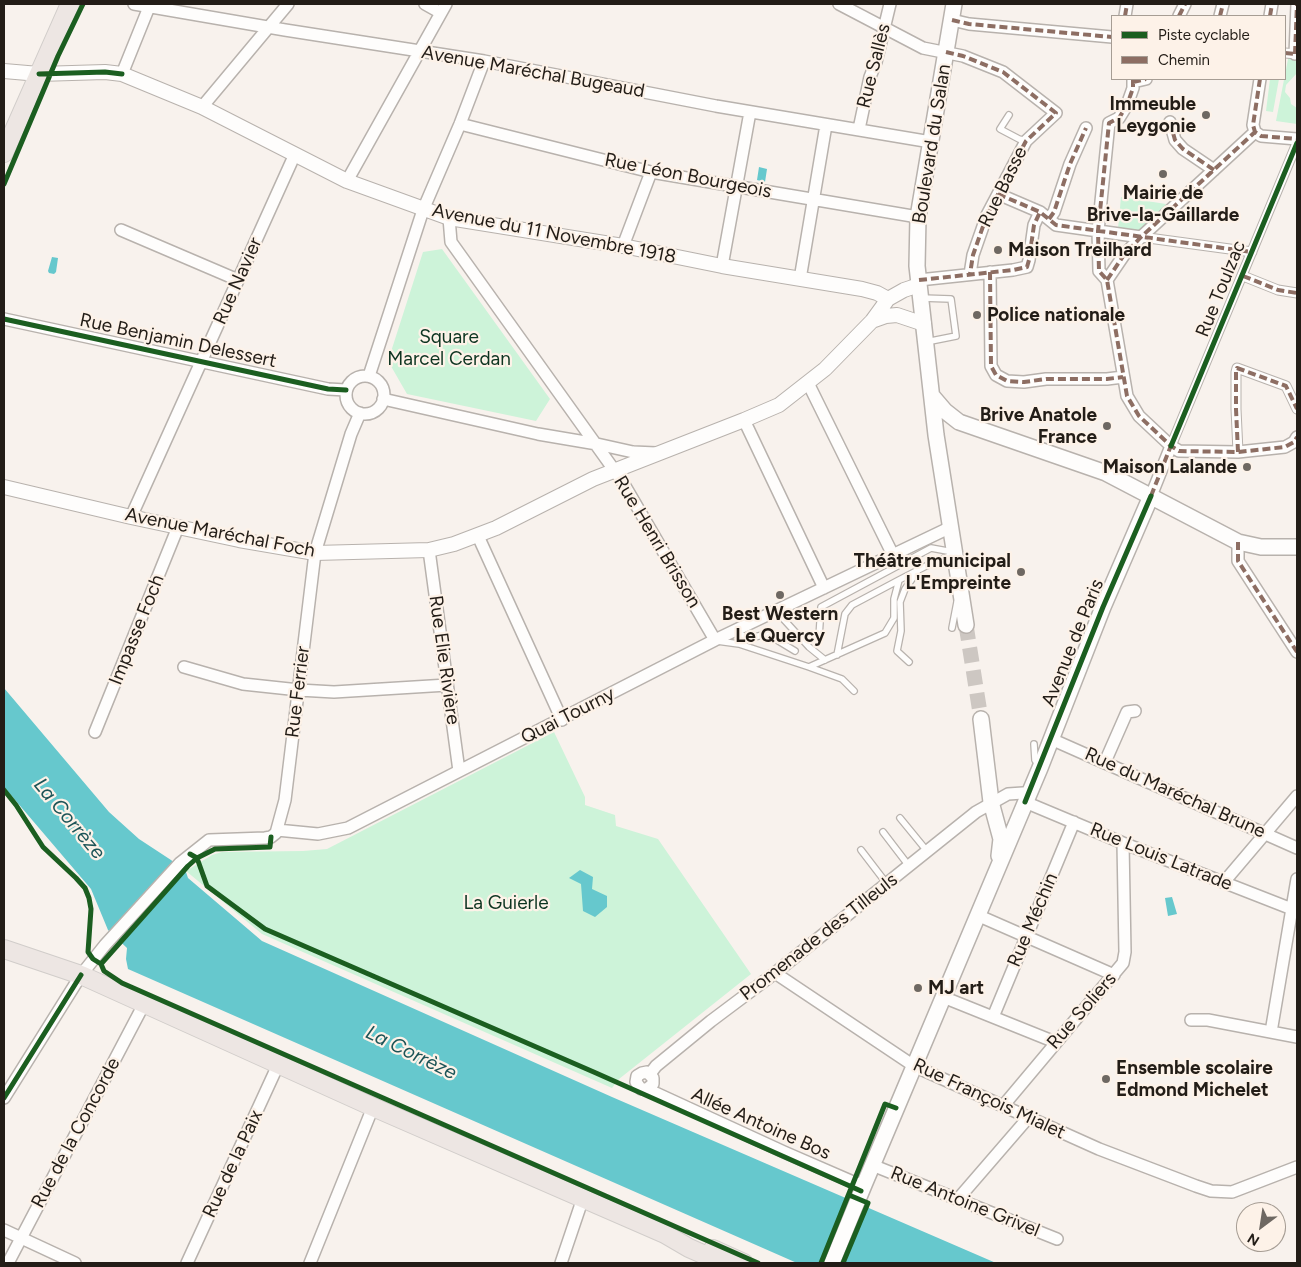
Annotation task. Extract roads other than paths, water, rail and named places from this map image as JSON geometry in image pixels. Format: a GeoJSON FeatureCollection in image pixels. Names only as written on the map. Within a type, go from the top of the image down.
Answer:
{"type":"FeatureCollection","features":[{"type":"Feature","properties":{"kind":"main road"},"geometry":{"type":"LineString","coordinates":[[4,153],[70,4]]}},
{"type":"Feature","properties":{"kind":"main road","name":"Boulevard du Salan"},"geometry":{"type":"LineString","coordinates":[[954,4],[918,217],[917,266],[936,435],[961,588],[959,626]]}},
{"type":"Feature","properties":{"kind":"main road"},"geometry":{"type":"LineString","coordinates":[[933,397],[945,411],[959,422],[1106,473],[1238,542],[1261,547],[1297,547]]}},
{"type":"Feature","properties":{"kind":"main road","name":"Avenue de Paris"},"geometry":{"type":"LineString","coordinates":[[832,1263],[1040,768],[1103,607],[1151,496]]}},
{"type":"Feature","properties":{"kind":"main road"},"geometry":{"type":"LineString","coordinates":[[981,719],[991,802],[1001,839],[997,869]]}},
{"type":"Feature","properties":{"kind":"main road"},"geometry":{"type":"LineString","coordinates":[[4,949],[81,975],[373,1108],[665,1234],[689,1248],[723,1263]]}},
{"type":"Feature","properties":{"kind":"main road"},"geometry":{"type":"LineString","coordinates":[[665,1234],[691,1240],[744,1263]]}},
{"type":"Feature","properties":{"kind":"street","name":"Avenue Maréchal Bugeaud"},"geometry":{"type":"LineString","coordinates":[[134,4],[484,62],[750,112],[932,142]]}},
{"type":"Feature","properties":{"kind":"street"},"geometry":{"type":"LineString","coordinates":[[202,107],[288,4]]}},
{"type":"Feature","properties":{"kind":"street"},"geometry":{"type":"LineString","coordinates":[[347,181],[443,8],[425,4]]}},
{"type":"Feature","properties":{"kind":"street"},"geometry":{"type":"LineString","coordinates":[[839,4],[923,48],[946,52]]}},
{"type":"Feature","properties":{"kind":"street","name":"Rue Sallès"},"geometry":{"type":"LineString","coordinates":[[859,129],[870,77],[876,62],[890,4]]}},
{"type":"Feature","properties":{"kind":"street"},"geometry":{"type":"LineString","coordinates":[[1292,54],[1297,4]]}},
{"type":"Feature","properties":{"kind":"street"},"geometry":{"type":"LineString","coordinates":[[122,74],[149,6]]}},
{"type":"Feature","properties":{"kind":"street"},"geometry":{"type":"LineString","coordinates":[[952,20],[969,24],[1111,37]]}},
{"type":"Feature","properties":{"kind":"street","name":"Rue Basse"},"geometry":{"type":"LineString","coordinates":[[946,52],[963,56],[1003,72],[1056,113],[1026,141],[987,215],[973,255],[970,274]]}},
{"type":"Feature","properties":{"kind":"street"},"geometry":{"type":"LineString","coordinates":[[369,376],[423,210],[484,62]]}},
{"type":"Feature","properties":{"kind":"street","name":"Avenue du 11 Novembre 1918"},"geometry":{"type":"LineString","coordinates":[[4,72],[39,74],[105,72],[122,74],[202,107],[347,181],[449,218],[623,246],[722,266],[862,288],[888,299]]}},
{"type":"Feature","properties":{"kind":"street"},"geometry":{"type":"LineString","coordinates":[[1260,80],[1253,125],[1255,132],[1262,136],[1297,139]]}},
{"type":"Feature","properties":{"kind":"street"},"geometry":{"type":"LineString","coordinates":[[1133,81],[1133,88],[1127,105],[1119,118],[1109,123],[1098,231],[1099,270],[1107,280],[1127,396],[1139,416],[1171,446],[1179,451],[1238,452],[1285,447],[1294,442],[1297,437]]}},
{"type":"Feature","properties":{"kind":"street"},"geometry":{"type":"LineString","coordinates":[[722,266],[750,112]]}},
{"type":"Feature","properties":{"kind":"street"},"geometry":{"type":"LineString","coordinates":[[1170,122],[1175,140],[1183,149],[1214,170]]}},
{"type":"Feature","properties":{"kind":"street","name":"Rue Léon Bourgeois"},"geometry":{"type":"LineString","coordinates":[[460,124],[651,172],[918,217]]}},
{"type":"Feature","properties":{"kind":"street"},"geometry":{"type":"LineString","coordinates":[[800,279],[826,124]]}},
{"type":"Feature","properties":{"kind":"street"},"geometry":{"type":"LineString","coordinates":[[919,288],[970,274],[1027,267],[1034,225],[1044,215],[1054,212],[1070,164],[1086,128]]}},
{"type":"Feature","properties":{"kind":"street"},"geometry":{"type":"LineString","coordinates":[[1107,280],[1124,255],[1141,237],[1255,132]]}},
{"type":"Feature","properties":{"kind":"street","name":"Rue Toulzac"},"geometry":{"type":"LineString","coordinates":[[1151,496],[1297,143]]}},
{"type":"Feature","properties":{"kind":"street","name":"Rue Navier"},"geometry":{"type":"LineString","coordinates":[[131,517],[295,154]]}},
{"type":"Feature","properties":{"kind":"street"},"geometry":{"type":"LineString","coordinates":[[623,246],[651,172]]}},
{"type":"Feature","properties":{"kind":"street"},"geometry":{"type":"LineString","coordinates":[[998,194],[1044,215],[1056,225],[1252,252]]}},
{"type":"Feature","properties":{"kind":"street","name":"Rue Henri Brisson"},"geometry":{"type":"LineString","coordinates":[[449,218],[450,242],[615,470],[715,640]]}},
{"type":"Feature","properties":{"kind":"street"},"geometry":{"type":"LineString","coordinates":[[121,230],[238,280]]}},
{"type":"Feature","properties":{"kind":"street"},"geometry":{"type":"LineString","coordinates":[[990,272],[991,366],[996,375],[1008,381],[1024,382],[1046,379],[1107,379],[1123,377]]}},
{"type":"Feature","properties":{"kind":"street"},"geometry":{"type":"LineString","coordinates":[[1242,276],[1278,290],[1297,293]]}},
{"type":"Feature","properties":{"kind":"street","name":"Avenue Maréchal Foch"},"geometry":{"type":"LineString","coordinates":[[4,487],[239,540],[315,553],[429,550],[478,536],[593,479],[779,405],[825,369],[872,321],[888,299],[904,290],[919,288]]}},
{"type":"Feature","properties":{"kind":"street"},"geometry":{"type":"LineString","coordinates":[[872,321],[886,316],[897,315],[924,324]]}},
{"type":"Feature","properties":{"kind":"street","name":"Rue Benjamin Delessert"},"geometry":{"type":"LineString","coordinates":[[4,319],[328,389],[346,390]]}},
{"type":"Feature","properties":{"kind":"street"},"geometry":{"type":"LineString","coordinates":[[1238,452],[1237,368],[1286,386],[1297,409]]}},
{"type":"Feature","properties":{"kind":"street"},"geometry":{"type":"LineString","coordinates":[[369,376],[379,382],[383,399],[377,409],[366,414],[350,407],[347,402],[346,390],[348,385],[357,378],[369,376]]}},
{"type":"Feature","properties":{"kind":"street"},"geometry":{"type":"LineString","coordinates":[[808,383],[893,555]]}},
{"type":"Feature","properties":{"kind":"street"},"geometry":{"type":"LineString","coordinates":[[383,399],[538,434],[597,444]]}},
{"type":"Feature","properties":{"kind":"street","name":"Rue Ferrier"},"geometry":{"type":"LineString","coordinates":[[277,830],[285,800],[315,553],[351,434],[360,413]]}},
{"type":"Feature","properties":{"kind":"street"},"geometry":{"type":"LineString","coordinates":[[744,420],[824,588]]}},
{"type":"Feature","properties":{"kind":"street","name":"Avenue Maréchal Foch"},"geometry":{"type":"LineString","coordinates":[[597,444],[633,452],[660,453]]}},
{"type":"Feature","properties":{"kind":"street","name":"Impasse Foch"},"geometry":{"type":"LineString","coordinates":[[95,732],[178,527]]}},
{"type":"Feature","properties":{"kind":"street","name":"Quai Tourny"},"geometry":{"type":"LineString","coordinates":[[81,975],[105,945],[180,863],[210,840],[271,837],[277,830],[318,834],[348,828],[715,640],[951,527]]}},
{"type":"Feature","properties":{"kind":"street"},"geometry":{"type":"LineString","coordinates":[[478,536],[562,720]]}},
{"type":"Feature","properties":{"kind":"street"},"geometry":{"type":"LineString","coordinates":[[1238,542],[1238,561],[1297,652]]}},
{"type":"Feature","properties":{"kind":"street","name":"Rue Elie Rivière"},"geometry":{"type":"LineString","coordinates":[[429,550],[458,771]]}},
{"type":"Feature","properties":{"kind":"street"},"geometry":{"type":"LineString","coordinates":[[184,667],[243,684],[299,690],[334,692],[447,685]]}},
{"type":"Feature","properties":{"kind":"street"},"geometry":{"type":"LineString","coordinates":[[1105,762],[1127,712],[1135,711]]}},
{"type":"Feature","properties":{"kind":"street","name":"Rue du Maréchal Brune"},"geometry":{"type":"LineString","coordinates":[[1052,739],[1297,848]]}},
{"type":"Feature","properties":{"kind":"street","name":"Promenade des Tilleuls"},"geometry":{"type":"LineString","coordinates":[[647,1089],[653,1084],[653,1078],[650,1074],[656,1066],[976,812],[1008,794],[1022,794],[1026,799]]}},
{"type":"Feature","properties":{"kind":"street"},"geometry":{"type":"LineString","coordinates":[[1224,882],[1297,796]]}},
{"type":"Feature","properties":{"kind":"street","name":"Rue Louis Latrade"},"geometry":{"type":"LineString","coordinates":[[1026,799],[1123,843],[1294,910]]}},
{"type":"Feature","properties":{"kind":"street","name":"Rue Méchin"},"geometry":{"type":"LineString","coordinates":[[993,1017],[1074,822]]}},
{"type":"Feature","properties":{"kind":"street","name":"Rue Soliers"},"geometry":{"type":"LineString","coordinates":[[1003,1106],[1123,962],[1125,952],[1123,843]]}},
{"type":"Feature","properties":{"kind":"street"},"geometry":{"type":"LineString","coordinates":[[1271,1032],[1294,910],[1297,879]]}},
{"type":"Feature","properties":{"kind":"street"},"geometry":{"type":"LineString","coordinates":[[977,915],[1114,975]]}},
{"type":"Feature","properties":{"kind":"street","name":"Rue François Mialet"},"geometry":{"type":"LineString","coordinates":[[775,973],[914,1066],[1099,1149],[1196,1186],[1219,1192],[1232,1192],[1297,1167]]}},
{"type":"Feature","properties":{"kind":"street"},"geometry":{"type":"LineString","coordinates":[[4,1098],[81,975]]}},
{"type":"Feature","properties":{"kind":"street"},"geometry":{"type":"LineString","coordinates":[[943,997],[1055,1042]]}},
{"type":"Feature","properties":{"kind":"street","name":"Rue de la Concorde"},"geometry":{"type":"LineString","coordinates":[[8,1263],[144,1004]]}},
{"type":"Feature","properties":{"kind":"street"},"geometry":{"type":"LineString","coordinates":[[1191,1020],[1208,1020],[1297,1036]]}},
{"type":"Feature","properties":{"kind":"street","name":"Rue de la Paix"},"geometry":{"type":"LineString","coordinates":[[186,1263],[278,1064]]}},
{"type":"Feature","properties":{"kind":"street","name":"Allée Antoine Bos"},"geometry":{"type":"LineString","coordinates":[[647,1089],[853,1182],[862,1188]]}},
{"type":"Feature","properties":{"kind":"street"},"geometry":{"type":"LineString","coordinates":[[310,1263],[373,1108]]}},
{"type":"Feature","properties":{"kind":"street"},"geometry":{"type":"LineString","coordinates":[[958,1199],[1028,1118]]}},
{"type":"Feature","properties":{"kind":"street","name":"Rue Antoine Grivel"},"geometry":{"type":"LineString","coordinates":[[872,1165],[1057,1239]]}},
{"type":"Feature","properties":{"kind":"street"},"geometry":{"type":"LineString","coordinates":[[561,1263],[583,1198]]}},
{"type":"Feature","properties":{"kind":"street"},"geometry":{"type":"LineString","coordinates":[[4,1230],[75,1263]]}},
{"type":"Feature","properties":{"kind":"lane"},"geometry":{"type":"LineString","coordinates":[[1009,115],[1000,129],[1026,141]]}},
{"type":"Feature","properties":{"kind":"lane"},"geometry":{"type":"LineString","coordinates":[[919,288],[951,299],[955,327],[956,336],[926,342]]}},
{"type":"Feature","properties":{"kind":"lane"},"geometry":{"type":"LineString","coordinates":[[819,637],[820,607],[931,548],[956,553]]}},
{"type":"Feature","properties":{"kind":"lane"},"geometry":{"type":"LineString","coordinates":[[837,655],[845,614],[852,605],[918,570],[956,553]]}},
{"type":"Feature","properties":{"kind":"lane"},"geometry":{"type":"LineString","coordinates":[[908,662],[897,651],[901,631],[900,602],[904,589],[918,570]]}},
{"type":"Feature","properties":{"kind":"lane"},"geometry":{"type":"LineString","coordinates":[[809,667],[885,633],[894,618],[894,600],[899,580]]}},
{"type":"Feature","properties":{"kind":"lane"},"geometry":{"type":"LineString","coordinates":[[776,611],[809,647],[825,660]]}},
{"type":"Feature","properties":{"kind":"lane"},"geometry":{"type":"LineString","coordinates":[[732,632],[750,638],[767,634],[795,651]]}},
{"type":"Feature","properties":{"kind":"lane"},"geometry":{"type":"LineString","coordinates":[[715,640],[740,644],[842,679],[854,691]]}},
{"type":"Feature","properties":{"kind":"lane"},"geometry":{"type":"LineString","coordinates":[[1034,744],[1035,760],[1040,768]]}},
{"type":"Feature","properties":{"kind":"lane"},"geometry":{"type":"LineString","coordinates":[[900,818],[927,851]]}},
{"type":"Feature","properties":{"kind":"lane"},"geometry":{"type":"LineString","coordinates":[[882,832],[909,866]]}},
{"type":"Feature","properties":{"kind":"lane"},"geometry":{"type":"LineString","coordinates":[[861,850],[886,884]]}},
{"type":"Feature","properties":{"kind":"water"},"geometry":{"type":"Polygon","coordinates":[[[759,167],[767,169],[765,182],[757,180],[759,167]]]}},
{"type":"Feature","properties":{"kind":"water"},"geometry":{"type":"Polygon","coordinates":[[[52,257],[58,258],[54,274],[48,271],[52,257]]]}},
{"type":"Feature","properties":{"kind":"water","name":"La Corrèze"},"geometry":{"type":"Polygon","coordinates":[[[4,688],[109,812],[139,839],[186,872],[188,878],[262,941],[612,1097],[996,1263],[797,1263],[128,969],[126,959],[127,948],[108,930],[91,889],[4,787],[4,688]]]}},
{"type":"Feature","properties":{"kind":"water"},"geometry":{"type":"Polygon","coordinates":[[[580,870],[593,877],[592,889],[607,896],[607,907],[595,917],[583,911],[581,884],[569,878],[580,870]]]}},
{"type":"Feature","properties":{"kind":"water"},"geometry":{"type":"Polygon","coordinates":[[[1172,897],[1177,914],[1168,916],[1165,898],[1172,897]]]}},
{"type":"Feature","properties":{"kind":"tunnel"},"geometry":{"type":"LineString","coordinates":[[966,625],[981,719]]}},
{"type":"Feature","properties":{"kind":"place","name":"Immeuble Leygonie"},"geometry":{"type":"Point","coordinates":[1206,115]}},
{"type":"Feature","properties":{"kind":"place","name":"Mairie de Brive-la-Gaillarde"},"geometry":{"type":"Point","coordinates":[1163,174]}},
{"type":"Feature","properties":{"kind":"place","name":"Maison Treilhard"},"geometry":{"type":"Point","coordinates":[998,250]}},
{"type":"Feature","properties":{"kind":"place","name":"Police nationale"},"geometry":{"type":"Point","coordinates":[977,315]}},
{"type":"Feature","properties":{"kind":"place","name":"Brive Anatole France"},"geometry":{"type":"Point","coordinates":[1107,426]}},
{"type":"Feature","properties":{"kind":"place","name":"Maison Lalande"},"geometry":{"type":"Point","coordinates":[1247,467]}},
{"type":"Feature","properties":{"kind":"place","name":"Théâtre municipal L'Empreinte"},"geometry":{"type":"Point","coordinates":[1021,572]}},
{"type":"Feature","properties":{"kind":"place","name":"Best Western Le Quercy"},"geometry":{"type":"Point","coordinates":[780,595]}},
{"type":"Feature","properties":{"kind":"place","name":"MJ art"},"geometry":{"type":"Point","coordinates":[918,988]}},
{"type":"Feature","properties":{"kind":"place","name":"Ensemble scolaire Edmond Michelet"},"geometry":{"type":"Point","coordinates":[1106,1079]}},
{"type":"Feature","properties":{"kind":"park label","name":"Square Marcel Cerdan"},"geometry":{"type":"Point","coordinates":[449,348]}},
{"type":"Feature","properties":{"kind":"park label","name":"La Guierle"},"geometry":{"type":"Point","coordinates":[506,903]}}]}
